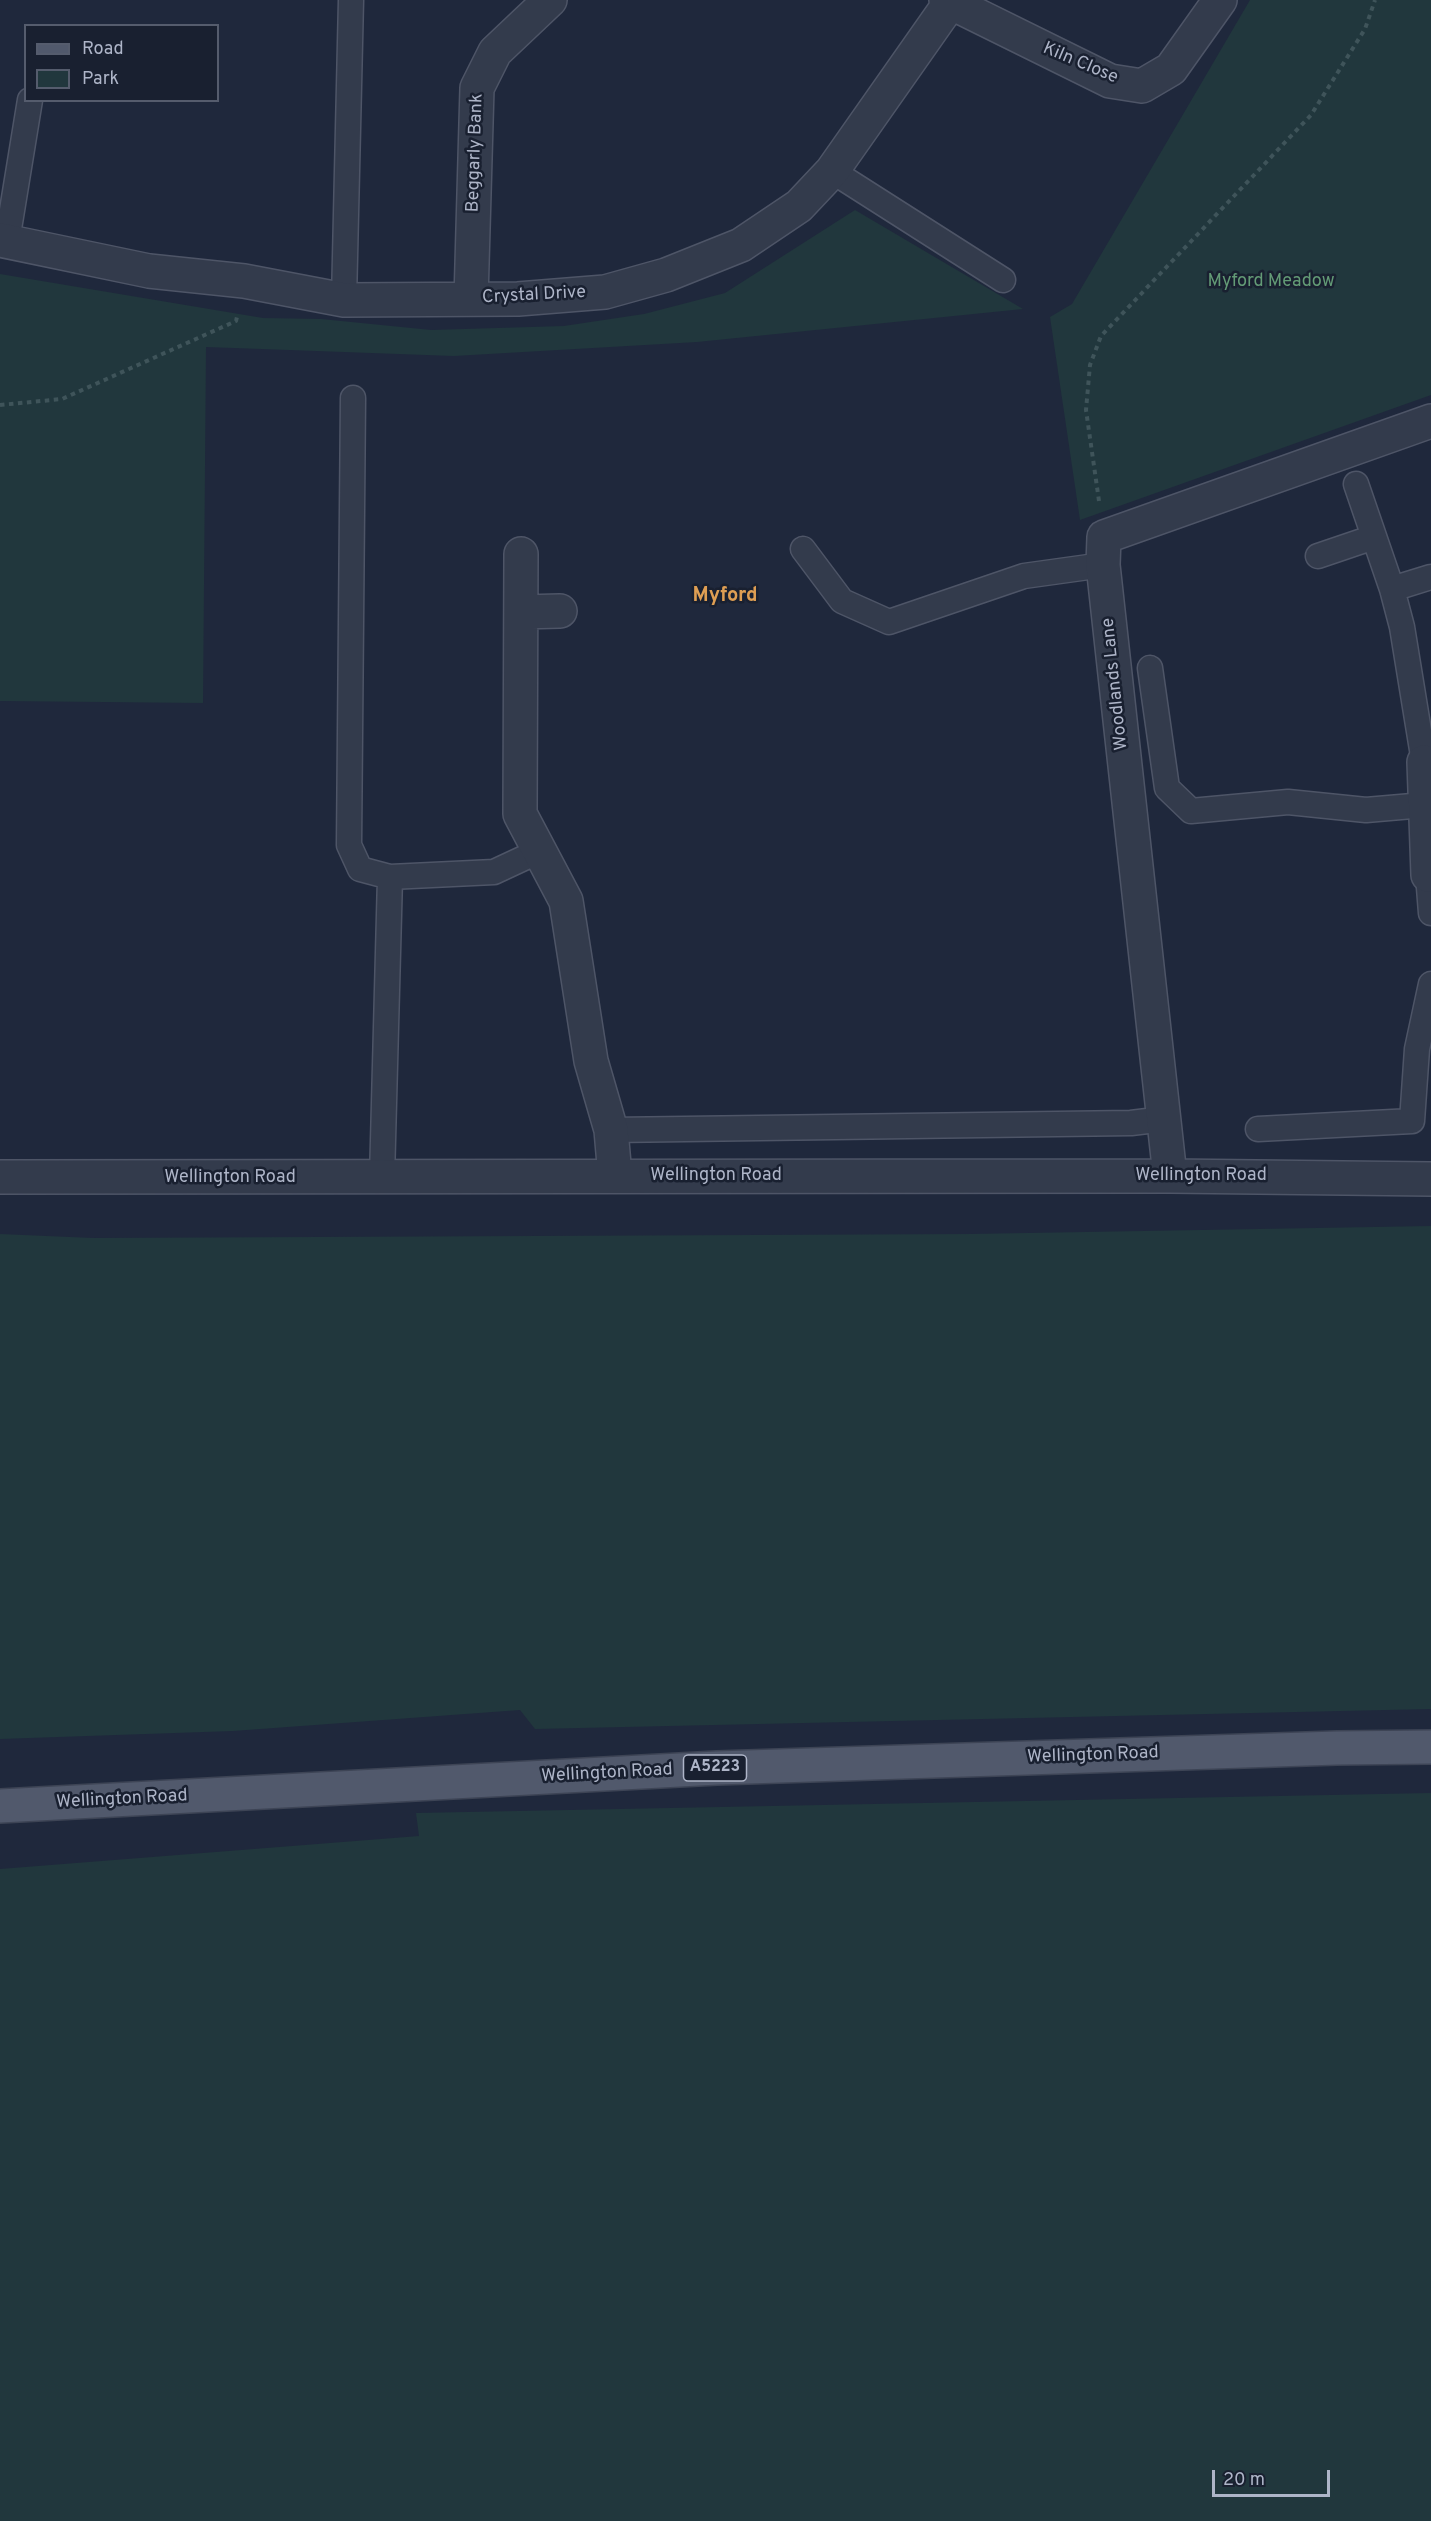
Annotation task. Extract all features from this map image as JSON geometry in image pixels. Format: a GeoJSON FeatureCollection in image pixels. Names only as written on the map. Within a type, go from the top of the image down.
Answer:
{"type":"FeatureCollection","features":[{"type":"Feature","properties":{"kind":"main road","name":"Wellington Road"},"geometry":{"type":"LineString","coordinates":[[0,1806],[717,1768],[1431,1747]]}},
{"type":"Feature","properties":{"kind":"street","name":"Beggarly Bank"},"geometry":{"type":"LineString","coordinates":[[471,299],[477,88],[495,52],[550,0]]}},
{"type":"Feature","properties":{"kind":"street","name":"Kiln Close"},"geometry":{"type":"LineString","coordinates":[[948,2],[1110,81],[1142,86],[1171,69],[1220,0]]}},
{"type":"Feature","properties":{"kind":"street","name":"Crystal Drive"},"geometry":{"type":"LineString","coordinates":[[4,241],[148,271],[244,281],[344,300],[518,298],[605,292],[666,275],[741,245],[799,206],[832,171],[948,2]]}},
{"type":"Feature","properties":{"kind":"street"},"geometry":{"type":"LineString","coordinates":[[1103,551],[1431,421]]}},
{"type":"Feature","properties":{"kind":"street","name":"Woodlands Lane"},"geometry":{"type":"LineString","coordinates":[[1103,551],[1170,1176]]}},
{"type":"Feature","properties":{"kind":"street"},"geometry":{"type":"LineString","coordinates":[[521,554],[520,814],[566,901],[591,1060],[610,1130],[615,1176]]}},
{"type":"Feature","properties":{"kind":"street"},"geometry":{"type":"LineString","coordinates":[[521,612],[560,611]]}},
{"type":"Feature","properties":{"kind":"street"},"geometry":{"type":"LineString","coordinates":[[1424,762],[1428,875]]}},
{"type":"Feature","properties":{"kind":"street","name":"Wellington Road"},"geometry":{"type":"LineString","coordinates":[[0,1177],[1170,1176],[1431,1179]]}},
{"type":"Feature","properties":{"kind":"lane"},"geometry":{"type":"LineString","coordinates":[[344,300],[351,0]]}},
{"type":"Feature","properties":{"kind":"lane"},"geometry":{"type":"LineString","coordinates":[[4,241],[30,102]]}},
{"type":"Feature","properties":{"kind":"lane"},"geometry":{"type":"LineString","coordinates":[[832,171],[1003,280]]}},
{"type":"Feature","properties":{"kind":"lane"},"geometry":{"type":"LineString","coordinates":[[353,398],[349,845],[360,868],[390,877],[494,872],[539,851]]}},
{"type":"Feature","properties":{"kind":"lane"},"geometry":{"type":"LineString","coordinates":[[1356,484],[1392,590],[1402,627],[1424,762]]}},
{"type":"Feature","properties":{"kind":"lane"},"geometry":{"type":"LineString","coordinates":[[1318,556],[1374,537]]}},
{"type":"Feature","properties":{"kind":"lane"},"geometry":{"type":"LineString","coordinates":[[802,549],[842,601],[889,622],[1103,551]]}},
{"type":"Feature","properties":{"kind":"lane"},"geometry":{"type":"LineString","coordinates":[[1392,590],[1431,577]]}},
{"type":"Feature","properties":{"kind":"lane"},"geometry":{"type":"LineString","coordinates":[[1150,668],[1167,788],[1191,811],[1288,802],[1427,814]]}},
{"type":"Feature","properties":{"kind":"lane"},"geometry":{"type":"LineString","coordinates":[[1428,875],[1431,913]]}},
{"type":"Feature","properties":{"kind":"lane"},"geometry":{"type":"LineString","coordinates":[[382,1178],[390,877]]}},
{"type":"Feature","properties":{"kind":"lane"},"geometry":{"type":"LineString","coordinates":[[1258,1129],[1412,1121],[1417,1049],[1431,984]]}},
{"type":"Feature","properties":{"kind":"lane"},"geometry":{"type":"LineString","coordinates":[[610,1130],[1131,1123],[1164,1119]]}},
{"type":"Feature","properties":{"kind":"path"},"geometry":{"type":"LineString","coordinates":[[1103,551],[1086,410],[1090,365],[1101,336],[1311,115],[1365,29],[1375,0]]}},
{"type":"Feature","properties":{"kind":"path"},"geometry":{"type":"LineString","coordinates":[[0,405],[62,399],[236,321],[244,281]]}},
{"type":"Feature","properties":{"kind":"green space","name":"Myford Meadow"},"geometry":{"type":"Polygon","coordinates":[[[1250,0],[1431,0],[1431,395],[1080,520],[1050,317],[1072,304],[1250,0]]]}},
{"type":"Feature","properties":{"kind":"green space"},"geometry":{"type":"Polygon","coordinates":[[[855,210],[1023,309],[697,342],[454,356],[206,347],[203,703],[0,701],[0,274],[263,318],[321,319],[431,330],[564,326],[644,314],[725,293],[855,210]]]}},
{"type":"Feature","properties":{"kind":"green space"},"geometry":{"type":"Polygon","coordinates":[[[1431,1226],[1431,1709],[535,1729],[520,1710],[233,1731],[0,1739],[0,1234],[93,1238],[970,1234],[1431,1226]]]}},
{"type":"Feature","properties":{"kind":"green space"},"geometry":{"type":"Polygon","coordinates":[[[1431,1793],[1431,2521],[0,2521],[0,1869],[419,1836],[416,1813],[1431,1793]]]}},
{"type":"Feature","properties":{"kind":"district","name":"Myford"},"geometry":{"type":"Point","coordinates":[725,597]}}]}
